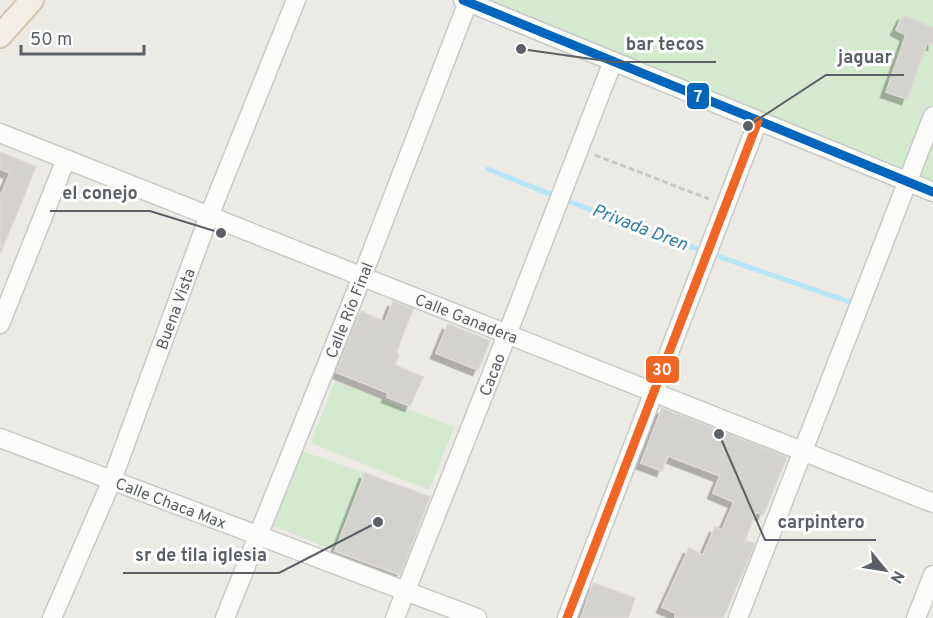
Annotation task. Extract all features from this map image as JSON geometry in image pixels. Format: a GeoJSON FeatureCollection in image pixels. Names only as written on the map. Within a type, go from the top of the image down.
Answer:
{"type":"FeatureCollection","features":[{"type":"Feature","properties":{"kind":"main road"},"geometry":{"type":"LineString","coordinates":[[0,36],[32,0]]}},
{"type":"Feature","properties":{"kind":"street","name":"Buena Vista"},"geometry":{"type":"LineString","coordinates":[[52,618],[112,480],[209,216],[296,0]]}},
{"type":"Feature","properties":{"kind":"street"},"geometry":{"type":"LineString","coordinates":[[466,1],[933,192]]}},
{"type":"Feature","properties":{"kind":"street","name":"Calle Río Final"},"geometry":{"type":"LineString","coordinates":[[225,618],[362,277],[466,1]]}},
{"type":"Feature","properties":{"kind":"street","name":"Cacao"},"geometry":{"type":"LineString","coordinates":[[395,618],[508,335],[613,62]]}},
{"type":"Feature","properties":{"kind":"street"},"geometry":{"type":"LineString","coordinates":[[738,618],[933,116]]}},
{"type":"Feature","properties":{"kind":"street"},"geometry":{"type":"LineString","coordinates":[[567,618],[758,121]]}},
{"type":"Feature","properties":{"kind":"street","name":"Calle Ganadera"},"geometry":{"type":"LineString","coordinates":[[0,132],[933,503]]}},
{"type":"Feature","properties":{"kind":"street"},"geometry":{"type":"LineString","coordinates":[[0,324],[66,159]]}},
{"type":"Feature","properties":{"kind":"street","name":"Calle Chaca Max"},"geometry":{"type":"LineString","coordinates":[[0,438],[477,618]]}},
{"type":"Feature","properties":{"kind":"street"},"geometry":{"type":"LineString","coordinates":[[916,618],[933,574]]}},
{"type":"Feature","properties":{"kind":"path"},"geometry":{"type":"LineString","coordinates":[[579,149],[726,205]]}},
{"type":"Feature","properties":{"kind":"green space"},"geometry":{"type":"Polygon","coordinates":[[[486,0],[933,0],[933,187],[486,0]]]}},
{"type":"Feature","properties":{"kind":"green space"},"geometry":{"type":"Polygon","coordinates":[[[335,381],[454,427],[429,490],[311,443],[335,381]]]}},
{"type":"Feature","properties":{"kind":"green space"},"geometry":{"type":"Polygon","coordinates":[[[299,450],[365,473],[335,551],[271,525],[299,450]]]}},
{"type":"Feature","properties":{"kind":"building"},"geometry":{"type":"Polygon","coordinates":[[[903,15],[933,28],[933,45],[927,43],[907,99],[886,92],[906,35],[896,30],[903,15]]]}},
{"type":"Feature","properties":{"kind":"building"},"geometry":{"type":"Polygon","coordinates":[[[0,152],[36,167],[0,254],[0,197],[10,173],[0,169],[0,152]]]}},
{"type":"Feature","properties":{"kind":"building"},"geometry":{"type":"Polygon","coordinates":[[[393,301],[413,309],[396,353],[399,355],[395,365],[423,377],[410,406],[387,397],[388,393],[336,372],[361,311],[385,322],[393,301]]]}},
{"type":"Feature","properties":{"kind":"building"},"geometry":{"type":"Polygon","coordinates":[[[448,324],[490,341],[478,370],[436,353],[448,324]]]}},
{"type":"Feature","properties":{"kind":"building"},"geometry":{"type":"Polygon","coordinates":[[[662,408],[787,457],[763,515],[756,512],[745,540],[755,544],[723,618],[675,618],[676,613],[662,607],[689,548],[703,555],[715,527],[722,530],[734,502],[713,493],[720,476],[668,456],[662,471],[641,463],[662,408]]]}},
{"type":"Feature","properties":{"kind":"building"},"geometry":{"type":"Polygon","coordinates":[[[365,473],[430,497],[400,575],[335,551],[365,473]]]}},
{"type":"Feature","properties":{"kind":"building"},"geometry":{"type":"Polygon","coordinates":[[[593,583],[635,598],[628,618],[581,618],[593,583]]]}},
{"type":"Feature","properties":{"kind":"waterway","name":"Privada Dren"},"geometry":{"type":"LineString","coordinates":[[488,169],[671,240],[856,304]]}},
{"type":"Feature","properties":{"kind":"transit line","name":"7"},"geometry":{"type":"LineString","coordinates":[[463,0],[933,192]]}},
{"type":"Feature","properties":{"kind":"transit line","name":"30"},"geometry":{"type":"LineString","coordinates":[[567,618],[758,121]]}},
{"type":"Feature","properties":{"kind":"place","name":"bar tecos"},"geometry":{"type":"Point","coordinates":[521,49]}},
{"type":"Feature","properties":{"kind":"place","name":"jaguar"},"geometry":{"type":"Point","coordinates":[748,126]}},
{"type":"Feature","properties":{"kind":"place","name":"el conejo"},"geometry":{"type":"Point","coordinates":[221,233]}},
{"type":"Feature","properties":{"kind":"place","name":"carpintero"},"geometry":{"type":"Point","coordinates":[719,434]}},
{"type":"Feature","properties":{"kind":"place","name":"sr de tila iglesia"},"geometry":{"type":"Point","coordinates":[378,522]}}]}
